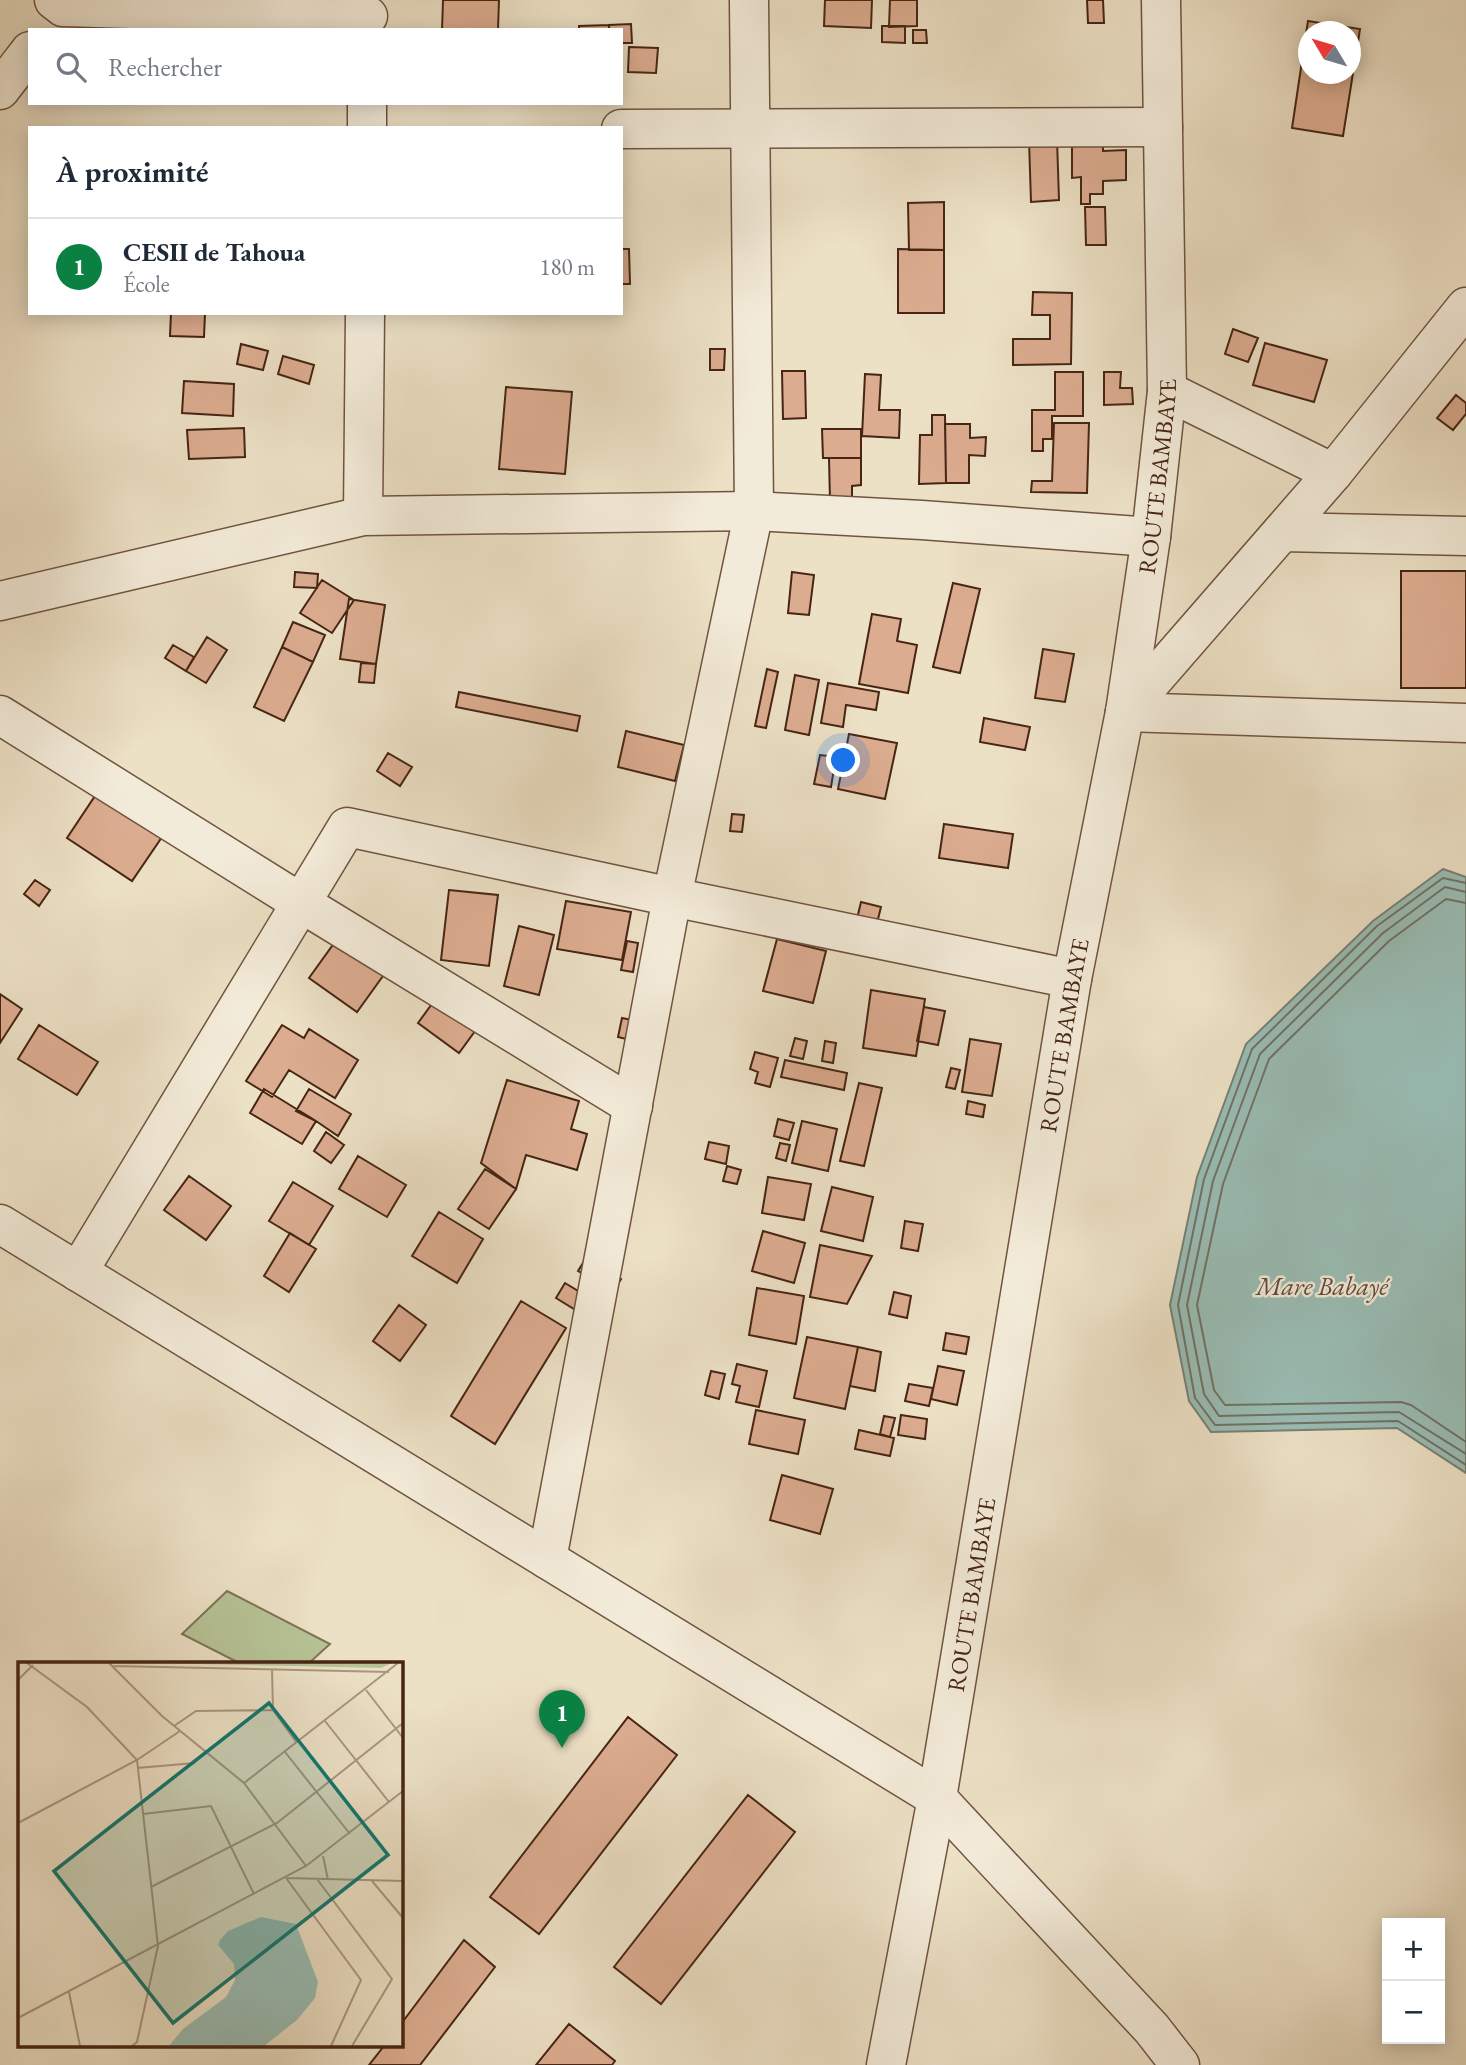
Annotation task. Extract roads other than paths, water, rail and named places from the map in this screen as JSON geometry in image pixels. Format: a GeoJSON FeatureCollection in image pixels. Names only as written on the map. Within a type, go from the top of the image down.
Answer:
{"type":"FeatureCollection","features":[{"type":"Feature","properties":{"kind":"street"},"geometry":{"type":"LineString","coordinates":[[547,1559],[672,897],[754,511],[749,0]]}},
{"type":"Feature","properties":{"kind":"street","name":"ROUTE BAMBAYE"},"geometry":{"type":"LineString","coordinates":[[886,2065],[937,1798],[1072,979],[1125,712],[1151,537],[1167,391],[1161,0]]}},
{"type":"Feature","properties":{"kind":"street"},"geometry":{"type":"LineString","coordinates":[[54,12],[368,15]]}},
{"type":"Feature","properties":{"kind":"street"},"geometry":{"type":"LineString","coordinates":[[0,90],[28,54]]}},
{"type":"Feature","properties":{"kind":"street"},"geometry":{"type":"LineString","coordinates":[[367,105],[367,126]]}},
{"type":"Feature","properties":{"kind":"street"},"geometry":{"type":"LineString","coordinates":[[623,129],[1163,127]]}},
{"type":"Feature","properties":{"kind":"street"},"geometry":{"type":"LineString","coordinates":[[1125,712],[1282,533],[1466,307]]}},
{"type":"Feature","properties":{"kind":"street"},"geometry":{"type":"LineString","coordinates":[[362,516],[365,315]]}},
{"type":"Feature","properties":{"kind":"street"},"geometry":{"type":"LineString","coordinates":[[1167,391],[1333,472]]}},
{"type":"Feature","properties":{"kind":"street"},"geometry":{"type":"LineString","coordinates":[[0,601],[362,516],[754,511],[1151,537]]}},
{"type":"Feature","properties":{"kind":"street"},"geometry":{"type":"LineString","coordinates":[[1282,533],[1466,536]]}},
{"type":"Feature","properties":{"kind":"street"},"geometry":{"type":"LineString","coordinates":[[1125,712],[1466,723]]}},
{"type":"Feature","properties":{"kind":"street"},"geometry":{"type":"LineString","coordinates":[[4,727],[301,903],[633,1105]]}},
{"type":"Feature","properties":{"kind":"street"},"geometry":{"type":"LineString","coordinates":[[78,1272],[347,827],[1072,979]]}},
{"type":"Feature","properties":{"kind":"street"},"geometry":{"type":"LineString","coordinates":[[0,1224],[937,1798],[1152,2029],[1180,2065]]}},
{"type":"Feature","properties":{"kind":"water","name":"Mare Babayé"},"geometry":{"type":"Polygon","coordinates":[[[1443,869],[1466,877],[1466,1473],[1397,1428],[1211,1432],[1189,1401],[1170,1305],[1197,1177],[1246,1044],[1373,921],[1443,869]]]}},
{"type":"Feature","properties":{"kind":"place","name":"CESII de Tahoua"},"geometry":{"type":"Point","coordinates":[562,1748]}}]}
